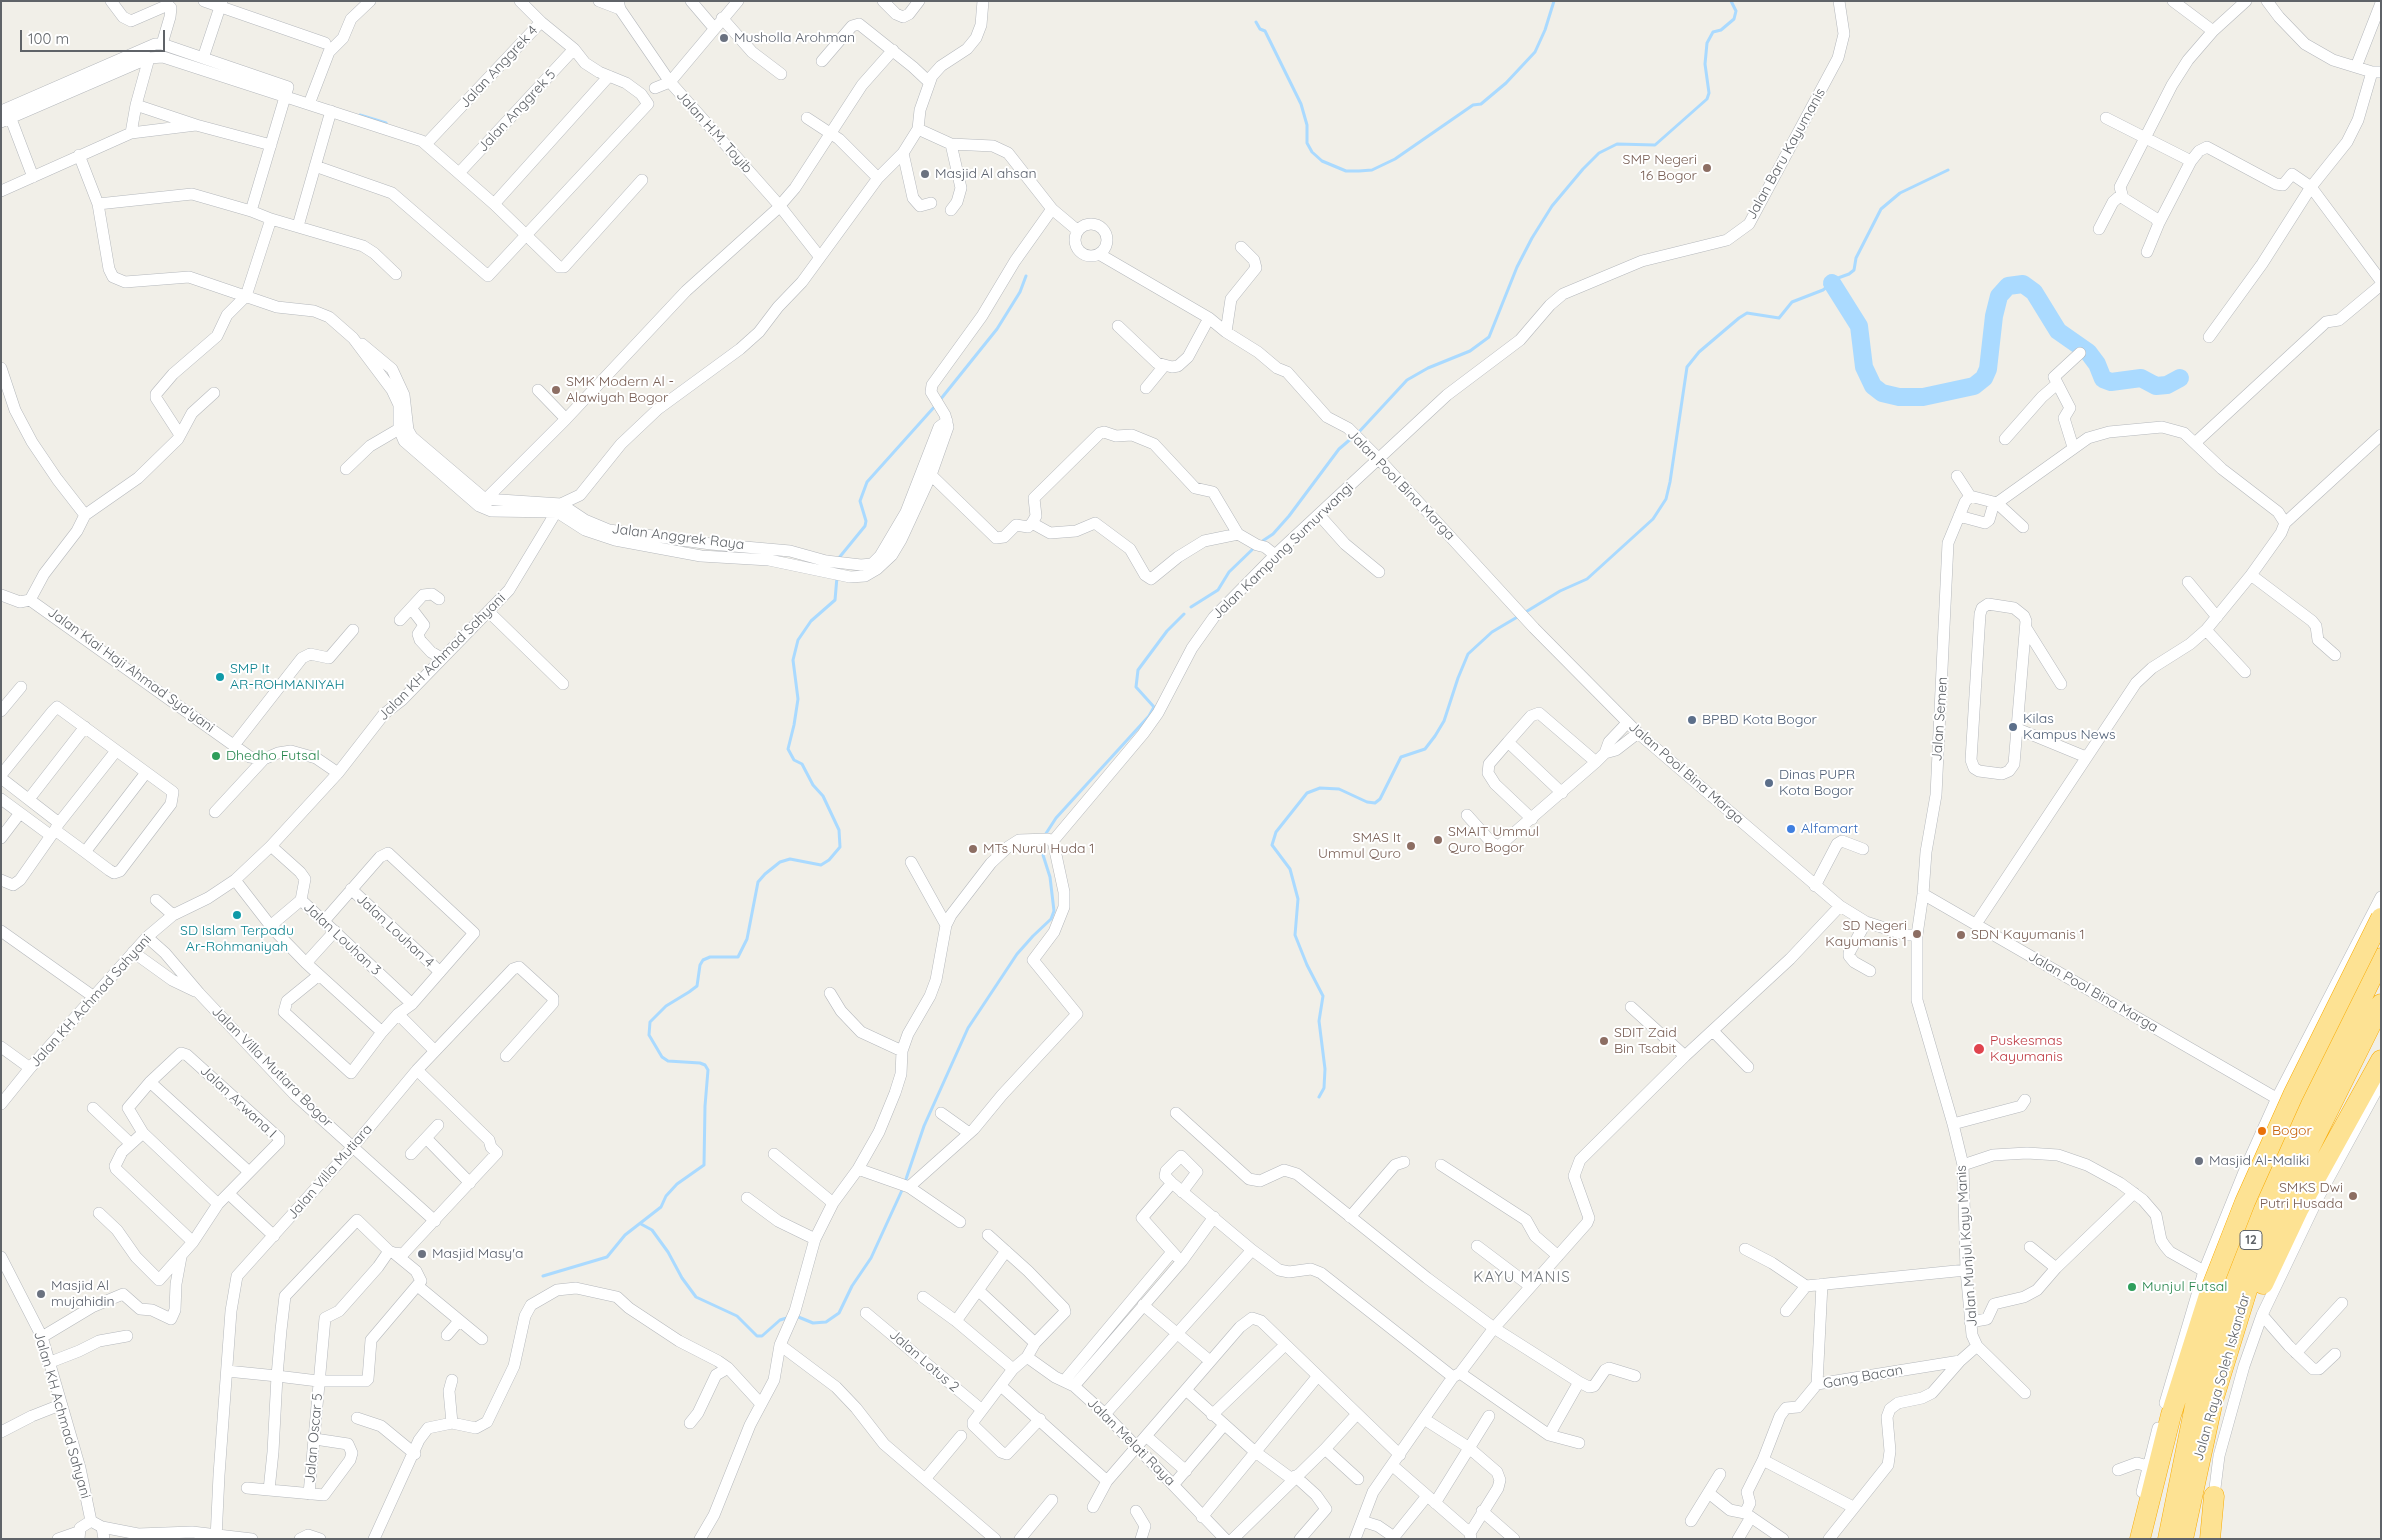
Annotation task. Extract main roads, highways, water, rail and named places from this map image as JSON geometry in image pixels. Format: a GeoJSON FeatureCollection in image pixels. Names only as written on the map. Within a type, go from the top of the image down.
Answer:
{"type":"FeatureCollection","features":[{"type":"Feature","properties":{"kind":"highway"},"geometry":{"type":"LineString","coordinates":[[2140,1539],[2171,1415],[2208,1280],[2293,1095],[2381,918]]}},
{"type":"Feature","properties":{"kind":"highway","name":"Jalan Raya Soleh Iskandar"},"geometry":{"type":"LineString","coordinates":[[2168,1539],[2187,1437],[2212,1346],[2232,1287],[2313,1120],[2381,958]]}},
{"type":"Feature","properties":{"kind":"highway","name":"Jalan Raya Soleh Iskandar"},"geometry":{"type":"LineString","coordinates":[[2183,1539],[2210,1409],[2247,1290],[2295,1178],[2313,1120],[2381,1004]]}},
{"type":"Feature","properties":{"kind":"highway"},"geometry":{"type":"LineString","coordinates":[[2192,1539],[2204,1467],[2236,1353],[2259,1292],[2298,1210],[2381,1060]]}},
{"type":"Feature","properties":{"kind":"highway"},"geometry":{"type":"LineString","coordinates":[[2210,1539],[2214,1496]]}},
{"type":"Feature","properties":{"kind":"waterway"},"geometry":{"type":"LineString","coordinates":[[1256,22],[1260,29],[1265,31],[1301,104],[1307,125],[1307,143],[1312,152],[1322,161],[1346,171],[1359,171],[1372,170],[1395,159],[1473,105],[1481,104],[1506,83],[1535,52],[1545,30],[1554,1]]}},
{"type":"Feature","properties":{"kind":"waterway"},"geometry":{"type":"LineString","coordinates":[[1358,433],[1407,380],[1428,368],[1470,351],[1489,337],[1517,267],[1532,238],[1552,206],[1599,153],[1617,144],[1655,145],[1707,99],[1709,93],[1705,64],[1707,43],[1713,32],[1721,30],[1734,19],[1736,11],[1731,1]]}},
{"type":"Feature","properties":{"kind":"waterway"},"geometry":{"type":"LineString","coordinates":[[149,53],[155,51],[164,52]]}},
{"type":"Feature","properties":{"kind":"waterway"},"geometry":{"type":"LineString","coordinates":[[360,115],[386,123]]}},
{"type":"Feature","properties":{"kind":"waterway"},"geometry":{"type":"LineString","coordinates":[[1524,613],[1560,591],[1587,579],[1653,519],[1666,499],[1670,482],[1687,367],[1699,352],[1747,313],[1779,318],[1792,302],[1823,290],[1838,278],[1849,274],[1854,270],[1856,258],[1881,209],[1900,193],[1948,170]]}},
{"type":"Feature","properties":{"kind":"waterway"},"geometry":{"type":"LineString","coordinates":[[940,400],[997,329],[1020,292],[1026,276]]}},
{"type":"Feature","properties":{"kind":"waterway"},"geometry":{"type":"LineString","coordinates":[[1832,283],[1859,326],[1864,367],[1873,386],[1882,393],[1899,397],[1923,397],[1974,386],[1984,378],[1988,369],[1994,316],[1999,296],[2008,286],[2023,284],[2034,292],[2058,331],[2088,352],[2097,364],[2103,379],[2111,382],[2141,378],[2156,386],[2167,385],[2180,378]]}},
{"type":"Feature","properties":{"kind":"waterway"},"geometry":{"type":"LineString","coordinates":[[838,559],[865,526],[866,521],[860,501],[867,482],[936,405]]}},
{"type":"Feature","properties":{"kind":"waterway"},"geometry":{"type":"LineString","coordinates":[[1261,542],[1273,534],[1289,516],[1339,449],[1353,437]]}},
{"type":"Feature","properties":{"kind":"waterway"},"geometry":{"type":"LineString","coordinates":[[1191,607],[1218,590],[1229,572],[1256,546]]}},
{"type":"Feature","properties":{"kind":"waterway"},"geometry":{"type":"LineString","coordinates":[[543,1276],[607,1257],[625,1235],[661,1207],[666,1196],[677,1184],[704,1165],[708,1070],[705,1065],[700,1063],[668,1061],[662,1057],[649,1035],[650,1022],[666,1006],[697,986],[700,965],[703,960],[710,957],[738,957],[747,939],[758,882],[765,874],[780,862],[790,859],[821,865],[829,860],[840,847],[839,830],[823,796],[813,785],[802,764],[794,760],[788,749],[798,699],[793,660],[798,640],[811,621],[835,600],[837,577]]}},
{"type":"Feature","properties":{"kind":"waterway"},"geometry":{"type":"LineString","coordinates":[[1045,835],[1056,818],[1149,716],[1154,707],[1136,687],[1138,670],[1167,631],[1184,614]]}},
{"type":"Feature","properties":{"kind":"waterway"},"geometry":{"type":"LineString","coordinates":[[1319,1097],[1324,1088],[1325,1069],[1319,1021],[1323,996],[1307,965],[1295,935],[1298,899],[1290,869],[1272,845],[1276,832],[1307,793],[1320,788],[1339,789],[1367,802],[1375,803],[1380,799],[1401,757],[1425,749],[1435,736],[1444,721],[1468,654],[1492,632],[1519,616]]}},
{"type":"Feature","properties":{"kind":"waterway"},"geometry":{"type":"LineString","coordinates":[[905,1182],[924,1126],[968,1028],[1017,954],[1051,919],[1054,911],[1050,877],[1043,855],[1045,842]]}},
{"type":"Feature","properties":{"kind":"waterway"},"geometry":{"type":"LineString","coordinates":[[796,1316],[813,1323],[826,1322],[839,1313],[852,1286],[871,1258],[903,1188]]}},
{"type":"Feature","properties":{"kind":"waterway"},"geometry":{"type":"LineString","coordinates":[[641,1224],[652,1230],[696,1297],[737,1316],[757,1336],[762,1336],[780,1320],[790,1317]]}},
{"type":"Feature","properties":{"kind":"place","name":"Musholla Arohman"},"geometry":{"type":"Point","coordinates":[724,38]}},
{"type":"Feature","properties":{"kind":"place","name":"SMP Negeri 16 Bogor"},"geometry":{"type":"Point","coordinates":[1707,168]}},
{"type":"Feature","properties":{"kind":"place","name":"Masjid Al ahsan"},"geometry":{"type":"Point","coordinates":[925,174]}},
{"type":"Feature","properties":{"kind":"place","name":"SMK Modern Al - Alawiyah Bogor"},"geometry":{"type":"Point","coordinates":[556,390]}},
{"type":"Feature","properties":{"kind":"place","name":"SMP It AR-ROHMANIYAH"},"geometry":{"type":"Point","coordinates":[220,677]}},
{"type":"Feature","properties":{"kind":"place","name":"BPBD Kota Bogor"},"geometry":{"type":"Point","coordinates":[1692,720]}},
{"type":"Feature","properties":{"kind":"place","name":"Kilas Kampus News"},"geometry":{"type":"Point","coordinates":[2013,727]}},
{"type":"Feature","properties":{"kind":"place","name":"Dhedho Futsal"},"geometry":{"type":"Point","coordinates":[216,756]}},
{"type":"Feature","properties":{"kind":"place","name":"Dinas PUPR Kota Bogor"},"geometry":{"type":"Point","coordinates":[1769,783]}},
{"type":"Feature","properties":{"kind":"place","name":"Alfamart"},"geometry":{"type":"Point","coordinates":[1791,829]}},
{"type":"Feature","properties":{"kind":"place","name":"SMAIT Ummul Quro Bogor"},"geometry":{"type":"Point","coordinates":[1438,840]}},
{"type":"Feature","properties":{"kind":"place","name":"SMAS It Ummul Quro"},"geometry":{"type":"Point","coordinates":[1411,846]}},
{"type":"Feature","properties":{"kind":"place","name":"MTs Nurul Huda 1"},"geometry":{"type":"Point","coordinates":[973,849]}},
{"type":"Feature","properties":{"kind":"place","name":"SD Islam Terpadu Ar-Rohmaniyah"},"geometry":{"type":"Point","coordinates":[237,915]}},
{"type":"Feature","properties":{"kind":"place","name":"SD Negeri Kayumanis 1"},"geometry":{"type":"Point","coordinates":[1917,934]}},
{"type":"Feature","properties":{"kind":"place","name":"SDN Kayumanis 1"},"geometry":{"type":"Point","coordinates":[1961,935]}},
{"type":"Feature","properties":{"kind":"place","name":"SDIT Zaid Bin Tsabit"},"geometry":{"type":"Point","coordinates":[1604,1041]}},
{"type":"Feature","properties":{"kind":"place","name":"Puskesmas Kayumanis"},"geometry":{"type":"Point","coordinates":[1979,1049]}},
{"type":"Feature","properties":{"kind":"place","name":"Bogor"},"geometry":{"type":"Point","coordinates":[2262,1131]}},
{"type":"Feature","properties":{"kind":"place","name":"Masjid Al-Maliki"},"geometry":{"type":"Point","coordinates":[2199,1161]}},
{"type":"Feature","properties":{"kind":"place","name":"SMKS Dwi Putri Husada"},"geometry":{"type":"Point","coordinates":[2353,1196]}},
{"type":"Feature","properties":{"kind":"place","name":"Masjid Masy'a"},"geometry":{"type":"Point","coordinates":[422,1254]}},
{"type":"Feature","properties":{"kind":"place","name":"Munjul Futsal"},"geometry":{"type":"Point","coordinates":[2132,1287]}},
{"type":"Feature","properties":{"kind":"place","name":"Masjid Al mujahidin"},"geometry":{"type":"Point","coordinates":[41,1294]}},
{"type":"Feature","properties":{"kind":"district","name":"KAYU MANIS"},"geometry":{"type":"Point","coordinates":[1522,1277]}}]}
